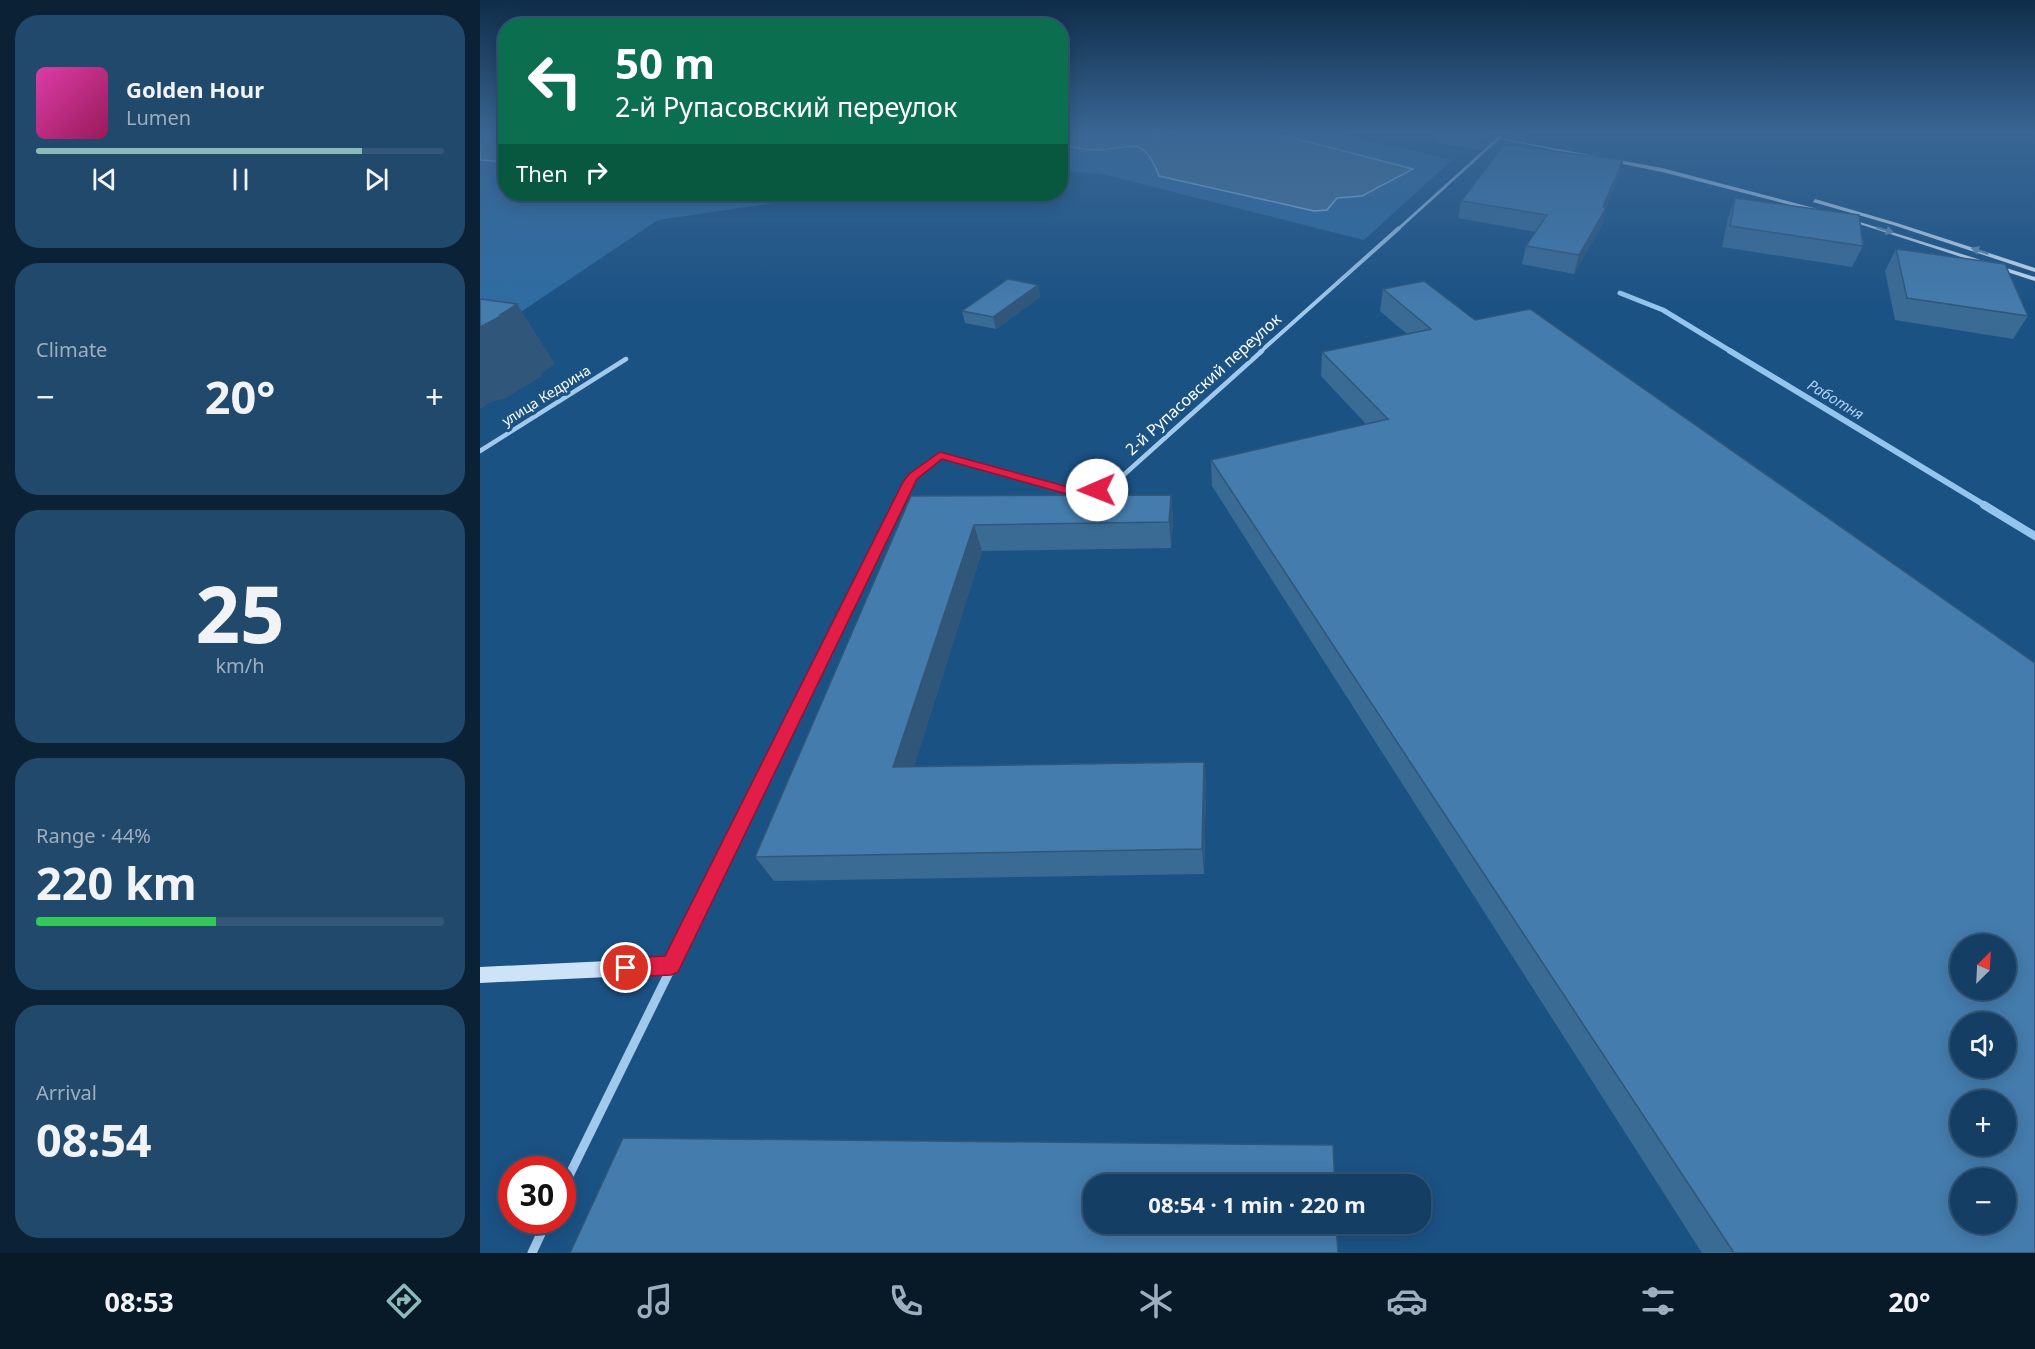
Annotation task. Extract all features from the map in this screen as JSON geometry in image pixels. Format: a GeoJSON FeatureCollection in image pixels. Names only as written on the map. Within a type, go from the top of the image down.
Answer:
{"type":"FeatureCollection","features":[{"type":"Feature","properties":{"kind":"main road"},"geometry":{"type":"LineString","coordinates":[[1743,190],[1929,244],[2035,279]]}},
{"type":"Feature","properties":{"kind":"main road"},"geometry":{"type":"LineString","coordinates":[[1774,190],[1895,224],[2035,270]]}},
{"type":"Feature","properties":{"kind":"main road"},"geometry":{"type":"LineString","coordinates":[[480,975],[671,966]]}},
{"type":"Feature","properties":{"kind":"street","name":"2-й Рупасовский переулок"},"geometry":{"type":"LineString","coordinates":[[576,1161],[913,476],[940,455],[1067,491],[1082,493],[1109,486],[1119,480],[1441,190]]}},
{"type":"Feature","properties":{"kind":"street","name":"улица Кедрина"},"geometry":{"type":"LineString","coordinates":[[480,451],[626,359]]}},
{"type":"Feature","properties":{"kind":"street"},"geometry":{"type":"LineString","coordinates":[[532,1253],[541,1234]]}},
{"type":"Feature","properties":{"kind":"shaded area"},"geometry":{"type":"Polygon","coordinates":[[[480,190],[498,190],[498,201],[787,201],[658,220],[491,332],[480,331],[480,190]]]}},
{"type":"Feature","properties":{"kind":"shaded area"},"geometry":{"type":"Polygon","coordinates":[[[1167,190],[1223,190],[1314,211],[1327,210],[1337,198],[1362,196],[1372,190],[1418,190],[1364,240],[1167,190]]]}},
{"type":"Feature","properties":{"kind":"shaded area"},"geometry":{"type":"Polygon","coordinates":[[[1223,190],[1372,190],[1362,196],[1337,198],[1327,210],[1314,211],[1223,190]]]}},
{"type":"Feature","properties":{"kind":"building"},"geometry":{"type":"Polygon","coordinates":[[[1469,190],[1610,190],[1603,207],[1606,208],[1579,255],[1526,246],[1547,215],[1461,201],[1469,190]]]}},
{"type":"Feature","properties":{"kind":"building"},"geometry":{"type":"Polygon","coordinates":[[[1735,198],[1859,215],[1863,246],[1730,226],[1735,198]]]}},
{"type":"Feature","properties":{"kind":"building"},"geometry":{"type":"Polygon","coordinates":[[[1896,249],[2005,264],[2028,316],[1907,298],[1896,249]]]}},
{"type":"Feature","properties":{"kind":"building"},"geometry":{"type":"Polygon","coordinates":[[[1008,279],[1038,285],[993,317],[962,311],[1008,279]]]}},
{"type":"Feature","properties":{"kind":"building"},"geometry":{"type":"Polygon","coordinates":[[[1424,281],[1475,320],[1530,309],[2035,663],[2035,1253],[1734,1253],[1211,460],[1388,419],[1322,352],[1431,329],[1383,289],[1424,281]]]}},
{"type":"Feature","properties":{"kind":"building"},"geometry":{"type":"Polygon","coordinates":[[[480,299],[517,304],[500,315],[503,315],[480,327],[480,299]]]}},
{"type":"Feature","properties":{"kind":"building"},"geometry":{"type":"Polygon","coordinates":[[[1171,495],[1169,522],[974,525],[893,767],[1204,762],[1202,849],[755,857],[911,496],[1171,495]]]}},
{"type":"Feature","properties":{"kind":"building"},"geometry":{"type":"Polygon","coordinates":[[[623,1138],[1333,1145],[1334,1174],[1083,1174],[1083,1234],[1337,1234],[1338,1253],[570,1253],[623,1138]]]}},
{"type":"Feature","properties":{"kind":"waterway","name":"Работня"},"geometry":{"type":"LineString","coordinates":[[1620,293],[1663,310],[1732,352]]}},
{"type":"Feature","properties":{"kind":"waterway","name":"Работня"},"geometry":{"type":"LineString","coordinates":[[1730,351],[1986,506]]}},
{"type":"Feature","properties":{"kind":"waterway","name":"Работня"},"geometry":{"type":"LineString","coordinates":[[1984,505],[2035,536]]}},
{"type":"Feature","properties":{"kind":"route"},"geometry":{"type":"LineString","coordinates":[[626,968],[671,966],[913,476],[940,455],[1067,491],[1082,493],[1097,490]]}}]}
